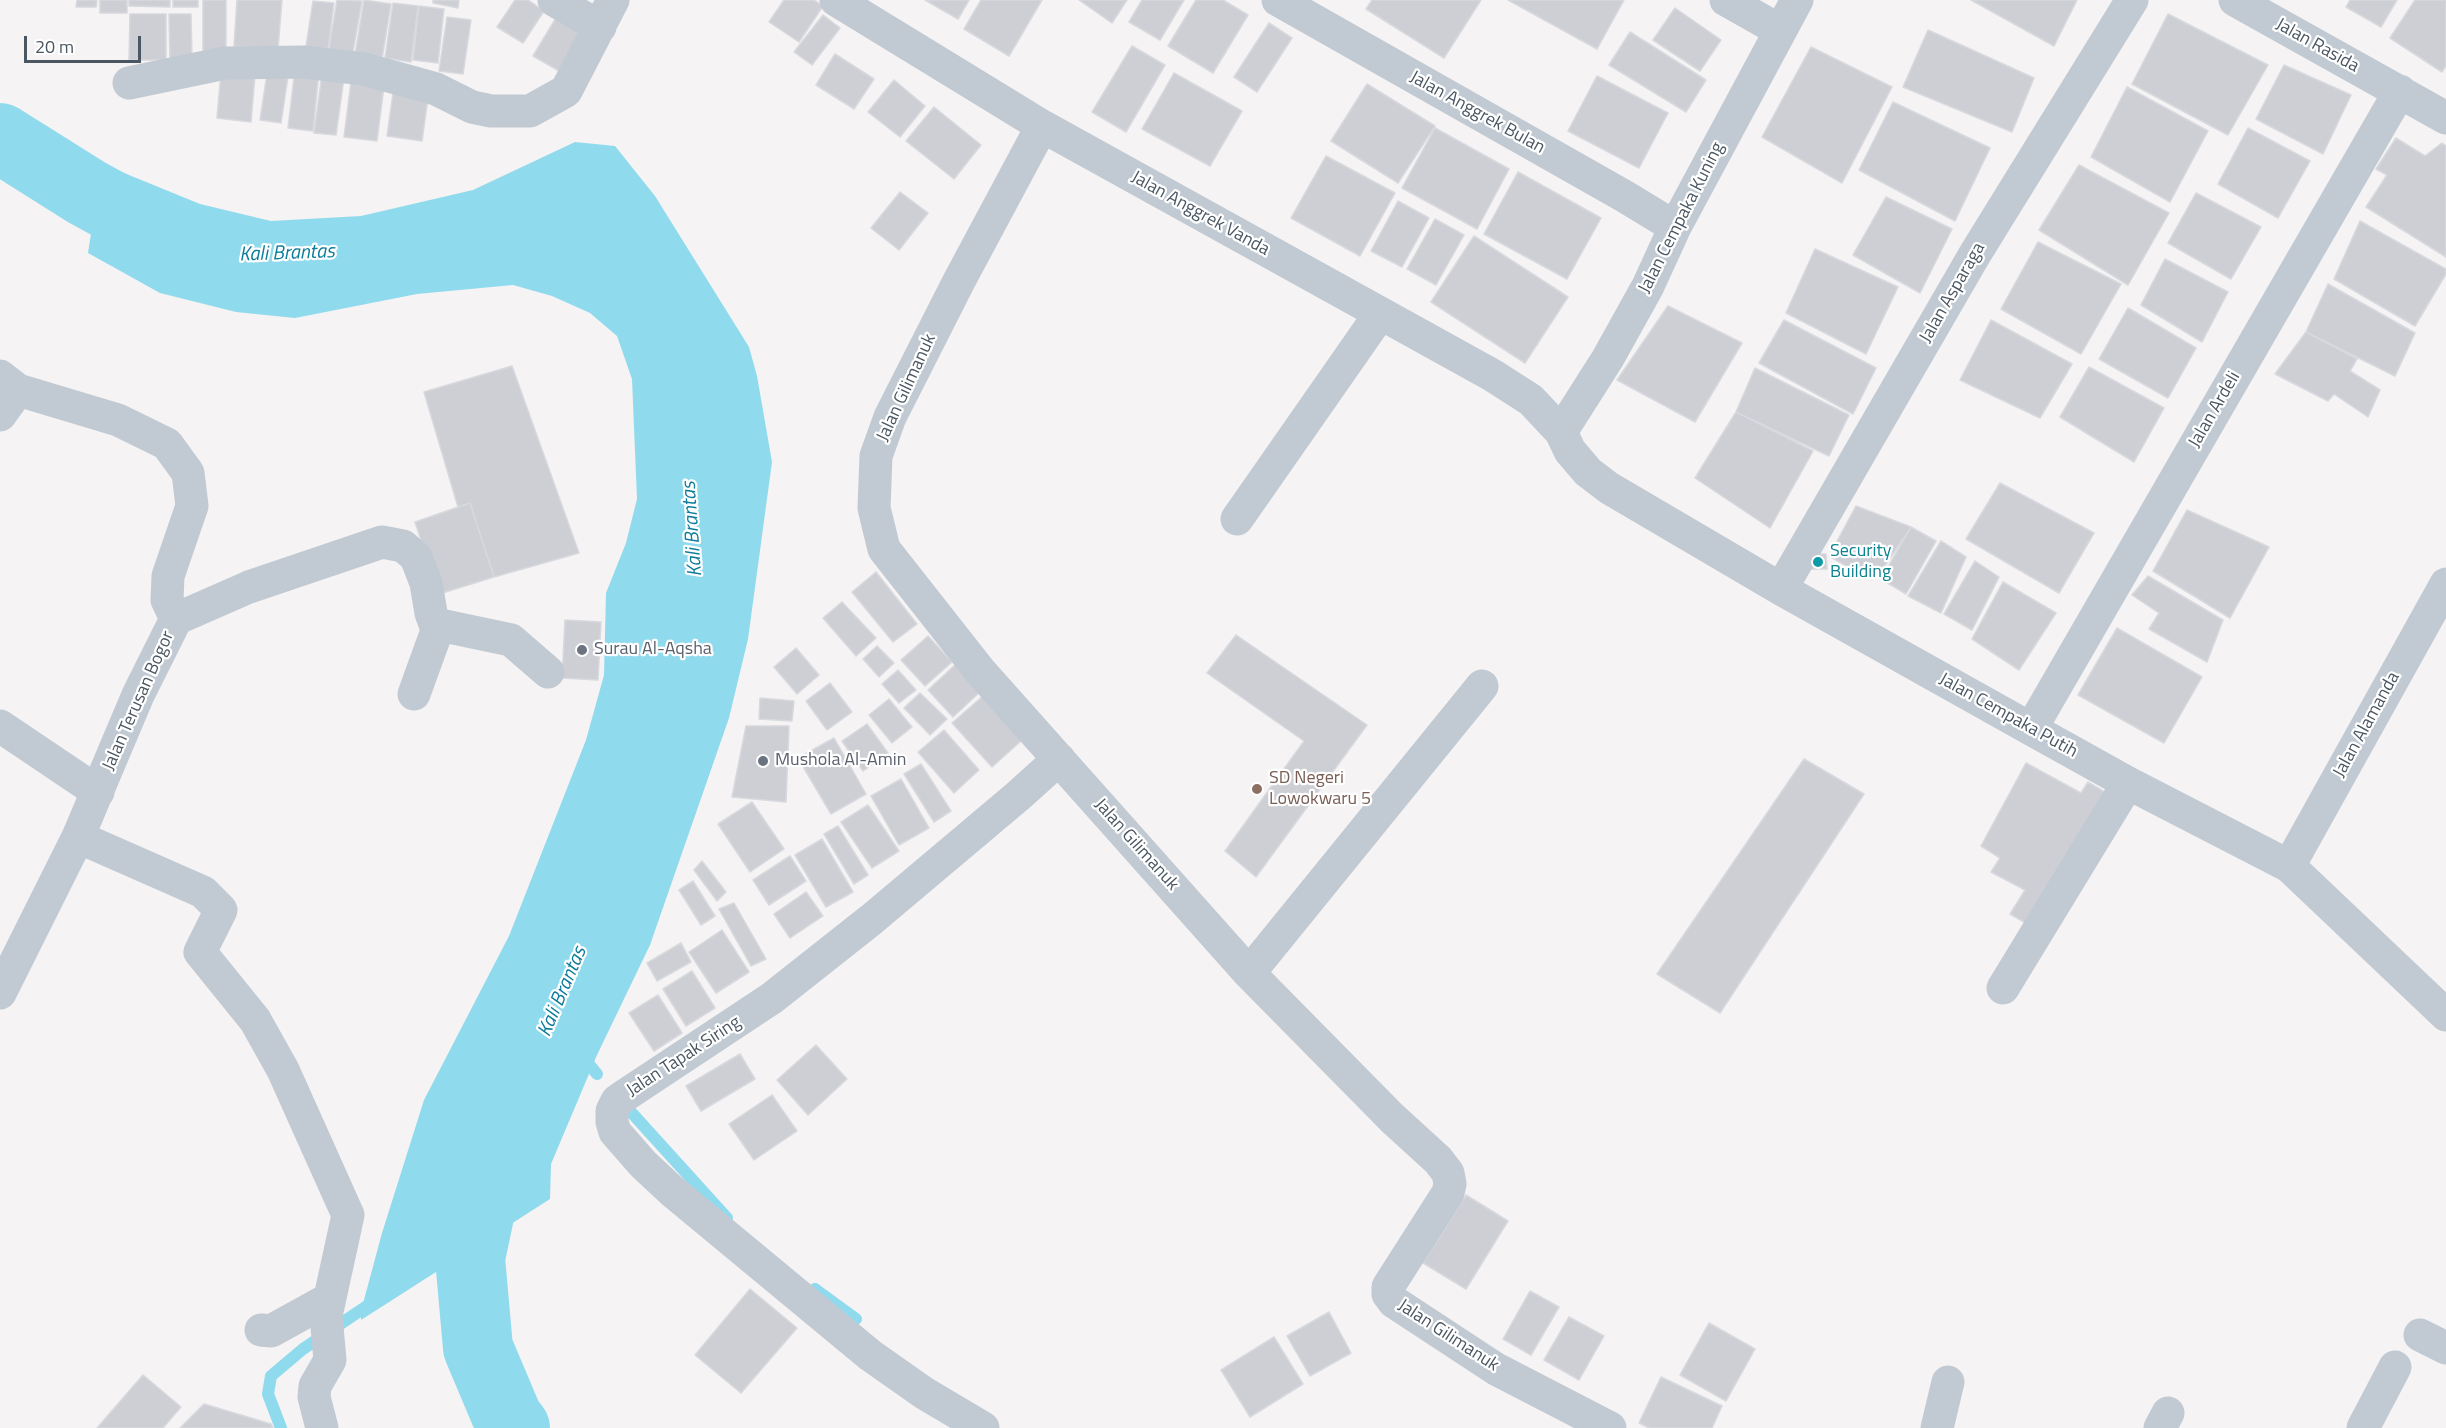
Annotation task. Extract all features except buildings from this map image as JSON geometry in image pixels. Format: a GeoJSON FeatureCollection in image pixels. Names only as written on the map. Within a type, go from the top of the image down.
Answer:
{"type":"FeatureCollection","features":[{"type":"Feature","properties":{"kind":"street"},"geometry":{"type":"LineString","coordinates":[[129,83],[225,63],[305,62],[364,69],[436,89],[472,107],[491,111],[530,111],[566,91],[607,13],[554,0]]}},
{"type":"Feature","properties":{"kind":"street","name":"Jalan Anggrek Vanda"},"geometry":{"type":"LineString","coordinates":[[836,0],[1042,126],[1492,375],[1531,400],[1561,432]]}},
{"type":"Feature","properties":{"kind":"street","name":"Jalan Anggrek Bulan"},"geometry":{"type":"LineString","coordinates":[[1278,0],[1614,190],[1675,227]]}},
{"type":"Feature","properties":{"kind":"street"},"geometry":{"type":"LineString","coordinates":[[1726,0],[1779,30]]}},
{"type":"Feature","properties":{"kind":"street","name":"Jalan Cempaka Kuning"},"geometry":{"type":"LineString","coordinates":[[1561,432],[1637,307],[1675,227],[1797,0]]}},
{"type":"Feature","properties":{"kind":"street","name":"Jalan Asparaga"},"geometry":{"type":"LineString","coordinates":[[1781,589],[1975,254],[2132,0]]}},
{"type":"Feature","properties":{"kind":"street","name":"Jalan Rasida"},"geometry":{"type":"LineString","coordinates":[[2235,0],[2446,118]]}},
{"type":"Feature","properties":{"kind":"street","name":"Jalan Ardeli"},"geometry":{"type":"LineString","coordinates":[[2031,729],[2400,91]]}},
{"type":"Feature","properties":{"kind":"street","name":"Jalan Gilimanuk"},"geometry":{"type":"LineString","coordinates":[[1042,126],[959,281],[890,417],[876,456],[874,508],[884,549],[980,671],[1249,972],[1392,1118],[1438,1160],[1448,1173],[1450,1184],[1448,1193],[1388,1287],[1388,1294],[1394,1302],[1496,1369],[1610,1428]]}},
{"type":"Feature","properties":{"kind":"street"},"geometry":{"type":"LineString","coordinates":[[1237,519],[1380,314]]}},
{"type":"Feature","properties":{"kind":"street"},"geometry":{"type":"LineString","coordinates":[[6,394],[118,420],[167,444],[173,451],[188,473],[192,506],[168,576],[167,600],[177,619]]}},
{"type":"Feature","properties":{"kind":"street","name":"Jalan Cempaka Putih"},"geometry":{"type":"LineString","coordinates":[[1561,432],[1570,451],[1588,472],[1602,482],[1781,589],[2128,783],[2289,866],[2446,1015]]}},
{"type":"Feature","properties":{"kind":"street","name":"Jalan Terusan Bogor"},"geometry":{"type":"LineString","coordinates":[[0,993],[78,837],[138,695],[167,633],[177,619],[249,587],[382,542],[403,546],[416,558],[426,583],[433,620],[439,626]]}},
{"type":"Feature","properties":{"kind":"street","name":"Jalan Alamanda"},"geometry":{"type":"LineString","coordinates":[[2289,866],[2446,584]]}},
{"type":"Feature","properties":{"kind":"street"},"geometry":{"type":"LineString","coordinates":[[414,694],[439,626],[511,640],[548,672]]}},
{"type":"Feature","properties":{"kind":"street"},"geometry":{"type":"LineString","coordinates":[[1249,972],[1482,686]]}},
{"type":"Feature","properties":{"kind":"street"},"geometry":{"type":"LineString","coordinates":[[0,726],[98,792]]}},
{"type":"Feature","properties":{"kind":"street","name":"Jalan Tapak Siring"},"geometry":{"type":"LineString","coordinates":[[982,1428],[924,1393],[870,1355],[681,1198],[643,1164],[615,1132],[612,1111],[617,1101],[624,1096],[779,993],[872,919],[1059,759]]}},
{"type":"Feature","properties":{"kind":"street"},"geometry":{"type":"LineString","coordinates":[[2003,988],[2128,783]]}},
{"type":"Feature","properties":{"kind":"street"},"geometry":{"type":"LineString","coordinates":[[78,837],[203,892],[221,910],[200,952],[255,1020],[278,1060],[348,1215],[328,1308],[330,1360],[315,1386],[314,1397],[322,1428]]}},
{"type":"Feature","properties":{"kind":"street"},"geometry":{"type":"LineString","coordinates":[[261,1330],[271,1331],[328,1308]]}},
{"type":"Feature","properties":{"kind":"street"},"geometry":{"type":"LineString","coordinates":[[2363,1428],[2395,1367]]}},
{"type":"Feature","properties":{"kind":"street"},"geometry":{"type":"LineString","coordinates":[[1937,1428],[1948,1382]]}},
{"type":"Feature","properties":{"kind":"water"},"geometry":{"type":"Polygon","coordinates":[[[575,142],[615,146],[655,196],[749,347],[757,376],[772,462],[748,639],[729,718],[650,945],[597,1055],[551,1164],[550,1199],[361,1320],[361,1311],[382,1233],[424,1100],[509,936],[586,740],[604,675],[606,593],[626,543],[637,499],[632,379],[617,336],[590,313],[552,296],[513,285],[417,294],[295,318],[236,312],[160,293],[88,253],[102,164],[200,204],[271,221],[361,216],[473,190],[575,142]]]}},
{"type":"Feature","properties":{"kind":"waterway","name":"Kali Brantas"},"geometry":{"type":"LineString","coordinates":[[0,138],[86,192],[181,244]]}},
{"type":"Feature","properties":{"kind":"waterway"},"geometry":{"type":"LineString","coordinates":[[583,1057],[597,1074]]}},
{"type":"Feature","properties":{"kind":"waterway"},"geometry":{"type":"LineString","coordinates":[[631,1112],[727,1218]]}},
{"type":"Feature","properties":{"kind":"waterway","name":"Kali Brantas"},"geometry":{"type":"LineString","coordinates":[[492,1154],[470,1258],[478,1348],[508,1419],[515,1428]]}},
{"type":"Feature","properties":{"kind":"waterway"},"geometry":{"type":"LineString","coordinates":[[815,1289],[856,1319]]}},
{"type":"Feature","properties":{"kind":"waterway"},"geometry":{"type":"LineString","coordinates":[[281,1428],[268,1394],[271,1376],[303,1349],[373,1302]]}},
{"type":"Feature","properties":{"kind":"place","name":"Security Building"},"geometry":{"type":"Point","coordinates":[1818,562]}},
{"type":"Feature","properties":{"kind":"place","name":"Surau Al-Aqsha"},"geometry":{"type":"Point","coordinates":[582,650]}},
{"type":"Feature","properties":{"kind":"place","name":"Mushola Al-Amin"},"geometry":{"type":"Point","coordinates":[763,761]}},
{"type":"Feature","properties":{"kind":"place","name":"SD Negeri Lowokwaru 5"},"geometry":{"type":"Point","coordinates":[1257,789]}}]}
